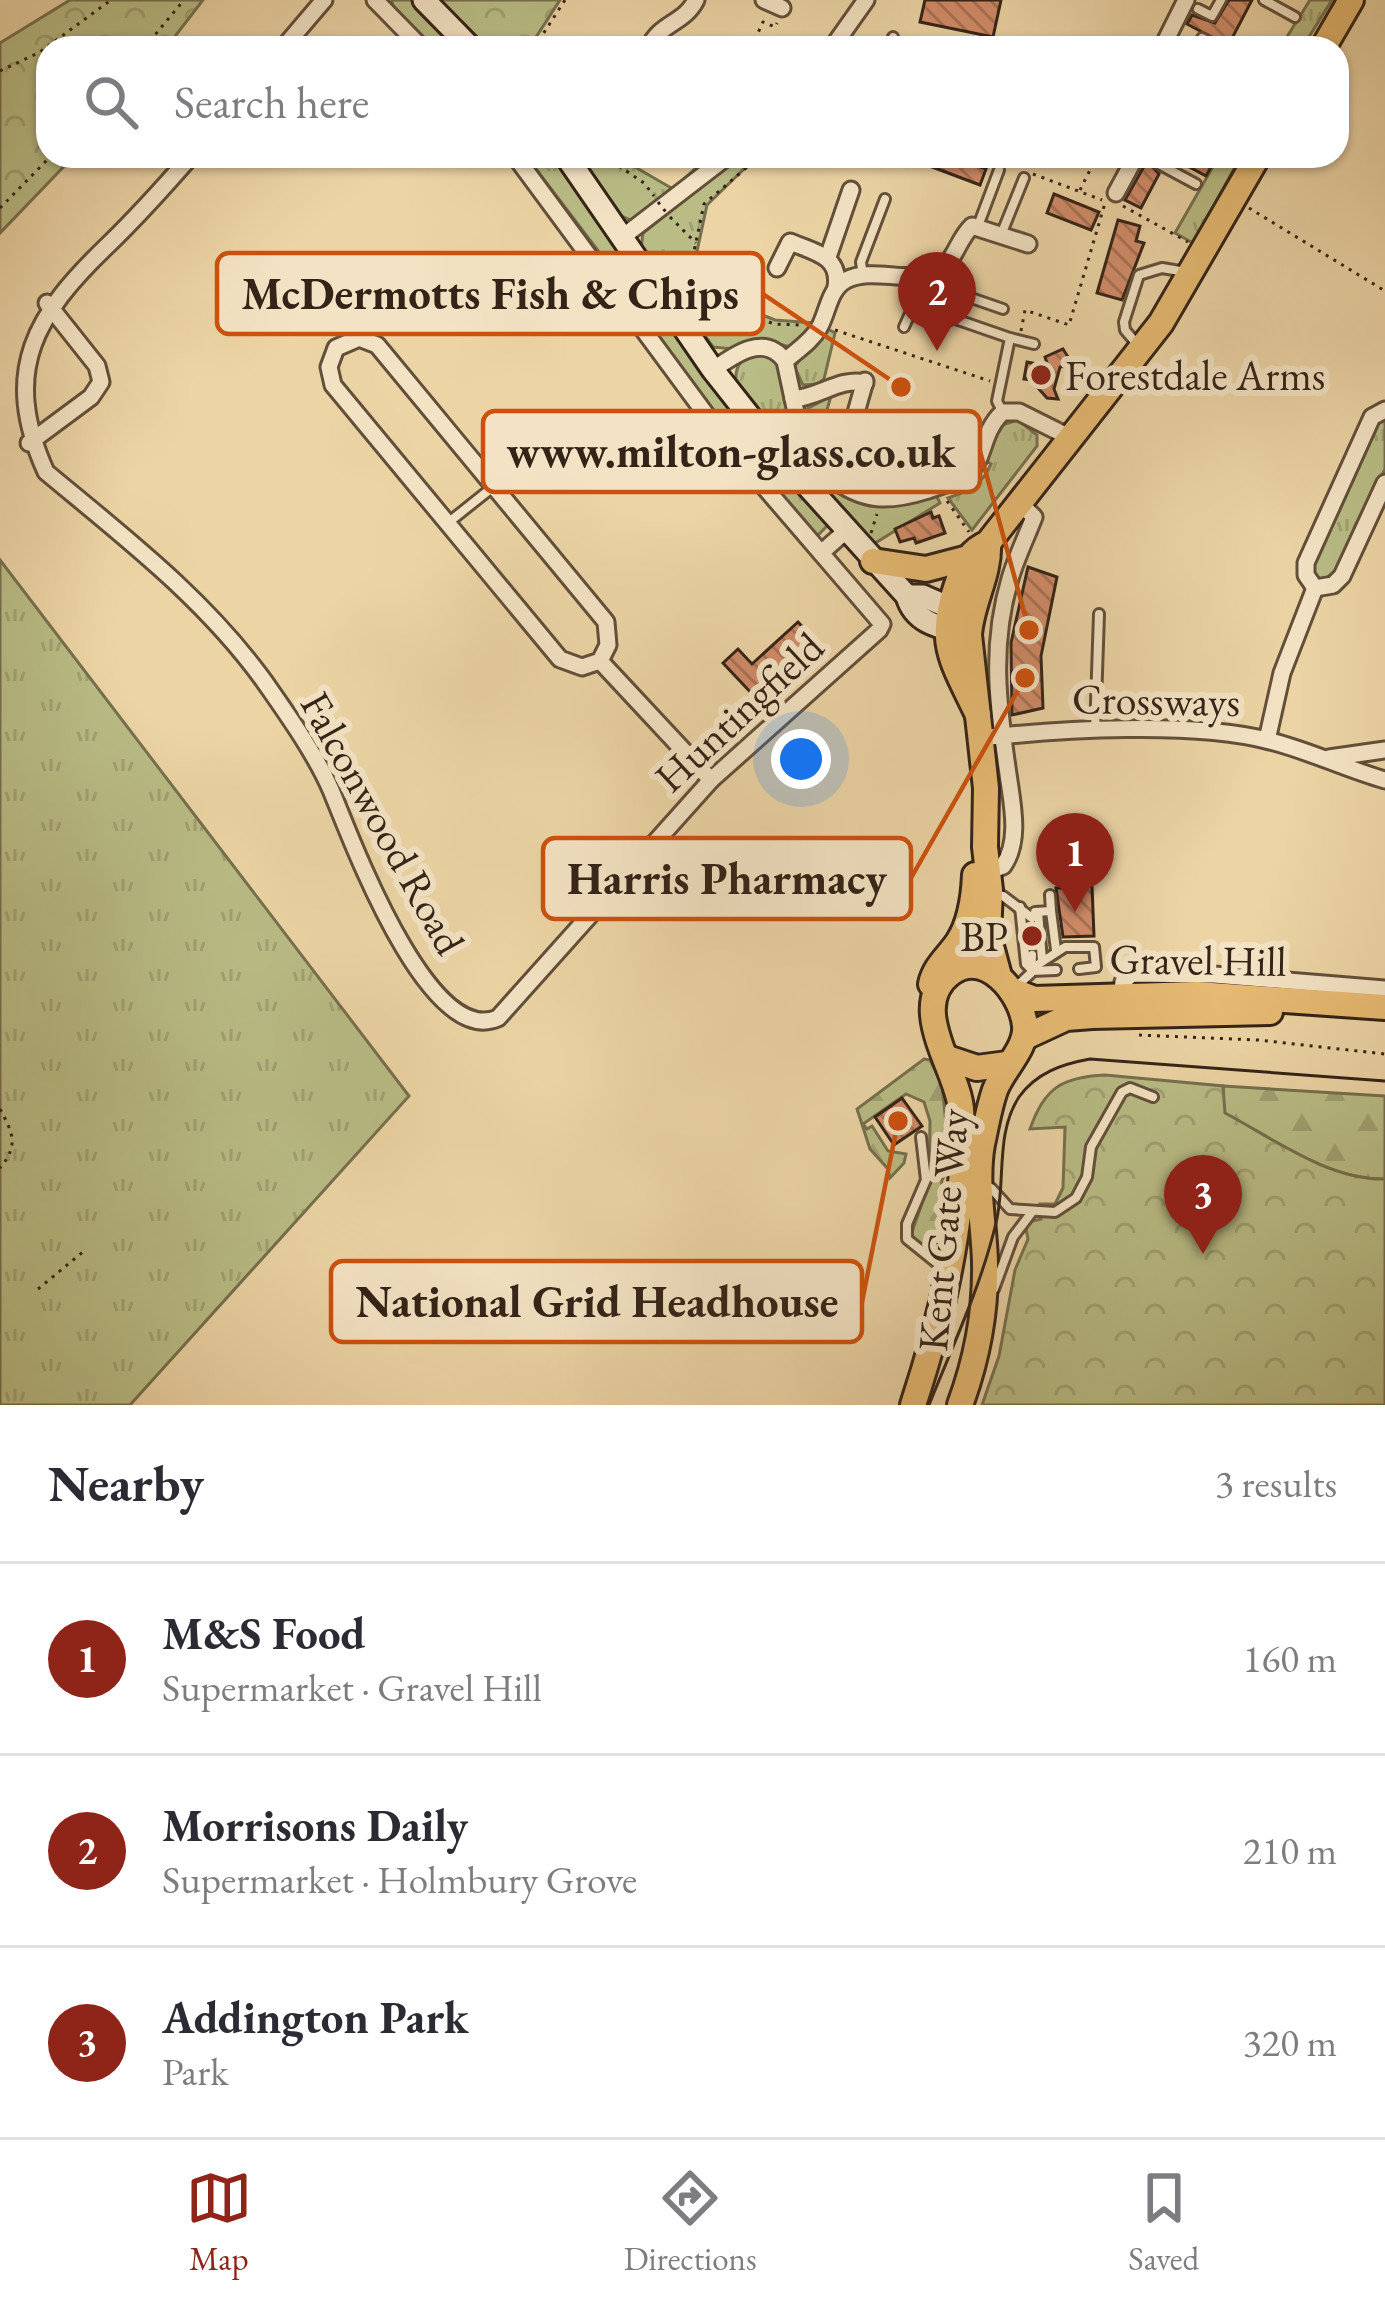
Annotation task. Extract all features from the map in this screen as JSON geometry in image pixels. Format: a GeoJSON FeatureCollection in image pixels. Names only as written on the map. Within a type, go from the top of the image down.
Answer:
{"type":"FeatureCollection","features":[{"type":"Feature","properties":{"kind":"main road"},"geometry":{"type":"LineString","coordinates":[[1330,36],[1352,0]]}},
{"type":"Feature","properties":{"kind":"main road"},"geometry":{"type":"LineString","coordinates":[[869,557],[926,569],[976,546],[1020,503],[1161,323],[1251,168]]}},
{"type":"Feature","properties":{"kind":"main road"},"geometry":{"type":"LineString","coordinates":[[976,546],[950,656],[987,730],[989,951],[1024,1019],[1025,1037],[1007,1064],[977,1069],[947,1058],[935,1031],[931,985],[934,971],[968,922],[977,862],[988,871]]}},
{"type":"Feature","properties":{"kind":"main road"},"geometry":{"type":"LineString","coordinates":[[934,1010],[940,986],[954,971],[978,966],[1005,983]]}},
{"type":"Feature","properties":{"kind":"main road","name":"Gravel Hill"},"geometry":{"type":"LineString","coordinates":[[1005,983],[1034,999],[1121,991],[1385,1006]]}},
{"type":"Feature","properties":{"kind":"main road","name":"Gravel Hill"},"geometry":{"type":"LineString","coordinates":[[1025,1037],[1066,1018],[1091,1016],[1265,1012],[1385,1022]]}},
{"type":"Feature","properties":{"kind":"main road","name":"Kent Gate Way"},"geometry":{"type":"LineString","coordinates":[[913,1405],[949,1272],[962,1130],[961,1105],[947,1058]]}},
{"type":"Feature","properties":{"kind":"main road","name":"Kent Gate Way"},"geometry":{"type":"LineString","coordinates":[[960,1405],[982,1317],[981,1152],[994,1093],[1007,1064]]}},
{"type":"Feature","properties":{"kind":"street"},"geometry":{"type":"LineString","coordinates":[[293,36],[324,0]]}},
{"type":"Feature","properties":{"kind":"street"},"geometry":{"type":"LineString","coordinates":[[424,0],[459,36]]}},
{"type":"Feature","properties":{"kind":"street"},"geometry":{"type":"LineString","coordinates":[[655,36],[688,14],[696,0]]}},
{"type":"Feature","properties":{"kind":"street"},"geometry":{"type":"LineString","coordinates":[[764,0],[783,8]]}},
{"type":"Feature","properties":{"kind":"street"},"geometry":{"type":"LineString","coordinates":[[840,36],[866,0]]}},
{"type":"Feature","properties":{"kind":"street"},"geometry":{"type":"LineString","coordinates":[[378,1],[411,36]]}},
{"type":"Feature","properties":{"kind":"street"},"geometry":{"type":"LineString","coordinates":[[1169,36],[1192,4]]}},
{"type":"Feature","properties":{"kind":"street","name":"Falconwood Road"},"geometry":{"type":"LineString","coordinates":[[180,168],[47,303],[22,337],[14,368],[16,405],[28,443],[46,472],[172,578],[264,682],[330,787],[351,847],[420,974],[465,1018],[482,1023]]}},
{"type":"Feature","properties":{"kind":"street","name":"Huntingfield"},"geometry":{"type":"LineString","coordinates":[[482,1023],[498,1018],[711,780],[879,630],[880,617],[730,447],[524,168]]}},
{"type":"Feature","properties":{"kind":"street"},"geometry":{"type":"LineString","coordinates":[[575,168],[713,370],[784,460],[907,596],[910,608],[928,623],[958,622]]}},
{"type":"Feature","properties":{"kind":"street"},"geometry":{"type":"LineString","coordinates":[[624,236],[712,168]]}},
{"type":"Feature","properties":{"kind":"street"},"geometry":{"type":"LineString","coordinates":[[1120,200],[1132,168]]}},
{"type":"Feature","properties":{"kind":"street"},"geometry":{"type":"LineString","coordinates":[[828,257],[851,190]]}},
{"type":"Feature","properties":{"kind":"street"},"geometry":{"type":"LineString","coordinates":[[836,287],[862,276],[925,279],[944,267],[972,226],[1028,244]]}},
{"type":"Feature","properties":{"kind":"street"},"geometry":{"type":"LineString","coordinates":[[777,268],[790,242],[828,257],[837,271],[836,287],[821,324],[785,361]]}},
{"type":"Feature","properties":{"kind":"street"},"geometry":{"type":"LineString","coordinates":[[28,443],[91,397],[101,382],[99,370],[47,303]]}},
{"type":"Feature","properties":{"kind":"street"},"geometry":{"type":"LineString","coordinates":[[358,338],[377,345],[606,622],[608,645],[600,662],[582,667],[560,659],[448,523],[333,385],[329,367],[336,348],[358,338]]}},
{"type":"Feature","properties":{"kind":"street"},"geometry":{"type":"LineString","coordinates":[[713,370],[750,348],[778,351],[794,399],[798,436],[810,460],[853,492],[881,500],[936,488],[973,469],[983,439],[1003,412],[1019,412],[1071,438]]}},
{"type":"Feature","properties":{"kind":"street"},"geometry":{"type":"LineString","coordinates":[[794,399],[820,396],[856,380],[865,382],[853,423]]}},
{"type":"Feature","properties":{"kind":"street"},"geometry":{"type":"LineString","coordinates":[[1315,588],[1306,575],[1306,562],[1372,417],[1385,410]]}},
{"type":"Feature","properties":{"kind":"street"},"geometry":{"type":"LineString","coordinates":[[1315,588],[1333,585],[1342,576],[1385,483]]}},
{"type":"Feature","properties":{"kind":"street"},"geometry":{"type":"LineString","coordinates":[[987,730],[997,636],[1010,577],[1034,517],[1020,503]]}},
{"type":"Feature","properties":{"kind":"street"},"geometry":{"type":"LineString","coordinates":[[820,553],[847,530]]}},
{"type":"Feature","properties":{"kind":"street"},"geometry":{"type":"LineString","coordinates":[[1267,740],[1282,673],[1315,588]]}},
{"type":"Feature","properties":{"kind":"street"},"geometry":{"type":"LineString","coordinates":[[600,662],[711,780]]}},
{"type":"Feature","properties":{"kind":"street","name":"Crossways"},"geometry":{"type":"LineString","coordinates":[[987,730],[1196,731],[1267,740],[1385,780]]}},
{"type":"Feature","properties":{"kind":"street","name":"Crossways"},"geometry":{"type":"LineString","coordinates":[[1326,758],[1385,750]]}},
{"type":"Feature","properties":{"kind":"street","name":"Gravel Hill"},"geometry":{"type":"LineString","coordinates":[[1121,991],[1126,976],[1132,974],[1385,989]]}},
{"type":"Feature","properties":{"kind":"lane"},"geometry":{"type":"LineString","coordinates":[[1192,4],[1212,16],[1221,0]]}},
{"type":"Feature","properties":{"kind":"lane"},"geometry":{"type":"LineString","coordinates":[[1264,0],[1295,17]]}},
{"type":"Feature","properties":{"kind":"lane"},"geometry":{"type":"LineString","coordinates":[[1167,168],[1196,184]]}},
{"type":"Feature","properties":{"kind":"lane"},"geometry":{"type":"LineString","coordinates":[[978,226],[999,170]]}},
{"type":"Feature","properties":{"kind":"lane"},"geometry":{"type":"LineString","coordinates":[[1001,235],[1024,174]]}},
{"type":"Feature","properties":{"kind":"lane"},"geometry":{"type":"LineString","coordinates":[[862,276],[861,262],[885,199]]}},
{"type":"Feature","properties":{"kind":"lane"},"geometry":{"type":"LineString","coordinates":[[1141,349],[1124,322],[1139,275],[1196,262]]}},
{"type":"Feature","properties":{"kind":"lane"},"geometry":{"type":"LineString","coordinates":[[904,327],[925,279],[1003,309]]}},
{"type":"Feature","properties":{"kind":"lane"},"geometry":{"type":"LineString","coordinates":[[935,312],[1034,344]]}},
{"type":"Feature","properties":{"kind":"lane"},"geometry":{"type":"LineString","coordinates":[[1003,412],[997,401],[1014,339]]}},
{"type":"Feature","properties":{"kind":"lane"},"geometry":{"type":"LineString","coordinates":[[448,523],[493,487]]}},
{"type":"Feature","properties":{"kind":"lane"},"geometry":{"type":"LineString","coordinates":[[1095,732],[1099,614]]}},
{"type":"Feature","properties":{"kind":"lane"},"geometry":{"type":"LineString","coordinates":[[988,871],[1003,896],[1029,912],[1051,911]]}},
{"type":"Feature","properties":{"kind":"lane"},"geometry":{"type":"LineString","coordinates":[[1050,895],[1056,950]]}},
{"type":"Feature","properties":{"kind":"lane"},"geometry":{"type":"LineString","coordinates":[[1005,983],[1025,981],[1037,958],[1029,912]]}},
{"type":"Feature","properties":{"kind":"lane"},"geometry":{"type":"LineString","coordinates":[[1029,912],[1026,964],[1031,970]]}},
{"type":"Feature","properties":{"kind":"lane"},"geometry":{"type":"LineString","coordinates":[[1037,958],[1056,950],[1094,947],[1096,967],[1079,969]]}},
{"type":"Feature","properties":{"kind":"lane"},"geometry":{"type":"LineString","coordinates":[[1031,970],[1056,970]]}},
{"type":"Feature","properties":{"kind":"lane"},"geometry":{"type":"LineString","coordinates":[[981,1152],[992,1194],[1010,1209],[1055,1212],[1076,1198],[1087,1177],[1091,1147],[1122,1091],[1130,1088],[1153,1097]]}},
{"type":"Feature","properties":{"kind":"lane"},"geometry":{"type":"LineString","coordinates":[[921,1137],[926,1180],[907,1224],[907,1239],[949,1272]]}},
{"type":"Feature","properties":{"kind":"lane"},"geometry":{"type":"LineString","coordinates":[[982,1317],[1013,1237],[1034,1211]]}},
{"type":"Feature","properties":{"kind":"path"},"geometry":{"type":"LineString","coordinates":[[62,36],[111,0]]}},
{"type":"Feature","properties":{"kind":"path"},"geometry":{"type":"LineString","coordinates":[[154,36],[184,0]]}},
{"type":"Feature","properties":{"kind":"path"},"geometry":{"type":"LineString","coordinates":[[542,36],[565,0]]}},
{"type":"Feature","properties":{"kind":"path"},"geometry":{"type":"LineString","coordinates":[[757,36],[763,22],[775,27],[783,8]]}},
{"type":"Feature","properties":{"kind":"path"},"geometry":{"type":"LineString","coordinates":[[0,71],[36,54]]}},
{"type":"Feature","properties":{"kind":"path"},"geometry":{"type":"LineString","coordinates":[[0,208],[39,168]]}},
{"type":"Feature","properties":{"kind":"path"},"geometry":{"type":"LineString","coordinates":[[622,168],[644,183],[696,243]]}},
{"type":"Feature","properties":{"kind":"path"},"geometry":{"type":"LineString","coordinates":[[746,168],[704,204],[693,256],[717,301],[774,324],[821,324],[1000,384]]}},
{"type":"Feature","properties":{"kind":"path"},"geometry":{"type":"LineString","coordinates":[[1079,191],[1091,168]]}},
{"type":"Feature","properties":{"kind":"path"},"geometry":{"type":"LineString","coordinates":[[1014,339],[1025,310],[1069,325],[1105,201],[1024,174]]}},
{"type":"Feature","properties":{"kind":"path"},"geometry":{"type":"LineString","coordinates":[[1120,200],[1196,262]]}},
{"type":"Feature","properties":{"kind":"path"},"geometry":{"type":"LineString","coordinates":[[1252,210],[1385,291]]}},
{"type":"Feature","properties":{"kind":"path"},"geometry":{"type":"LineString","coordinates":[[936,488],[976,546]]}},
{"type":"Feature","properties":{"kind":"path"},"geometry":{"type":"LineString","coordinates":[[869,557],[881,500]]}},
{"type":"Feature","properties":{"kind":"path"},"geometry":{"type":"LineString","coordinates":[[1120,1033],[1258,1040],[1385,1054]]}},
{"type":"Feature","properties":{"kind":"path"},"geometry":{"type":"LineString","coordinates":[[0,1109],[14,1134],[14,1146],[0,1168]]}},
{"type":"Feature","properties":{"kind":"path"},"geometry":{"type":"LineString","coordinates":[[38,1289],[83,1251]]}},
{"type":"Feature","properties":{"kind":"green space"},"geometry":{"type":"Polygon","coordinates":[[[70,0],[203,0],[175,36],[36,36],[36,168],[62,168],[0,233],[0,43],[70,0]]]}},
{"type":"Feature","properties":{"kind":"green space"},"geometry":{"type":"Polygon","coordinates":[[[392,0],[412,0],[447,36],[419,36],[393,8],[392,0]]]}},
{"type":"Feature","properties":{"kind":"green space"},"geometry":{"type":"Polygon","coordinates":[[[434,0],[560,0],[537,36],[468,36],[434,0]]]}},
{"type":"Feature","properties":{"kind":"green space"},"geometry":{"type":"Polygon","coordinates":[[[1310,0],[1332,0],[1310,36],[1288,36],[1310,0]]]}},
{"type":"Feature","properties":{"kind":"green space"},"geometry":{"type":"Polygon","coordinates":[[[535,168],[561,168],[749,434],[828,525],[816,537],[734,443],[535,168]]]}},
{"type":"Feature","properties":{"kind":"green space"},"geometry":{"type":"Polygon","coordinates":[[[584,168],[637,168],[673,189],[696,168],[702,168],[633,221],[617,214],[584,168]]]}},
{"type":"Feature","properties":{"kind":"green space"},"geometry":{"type":"Polygon","coordinates":[[[725,168],[746,168],[707,205],[696,256],[720,298],[775,320],[815,323],[791,347],[762,340],[733,349],[713,347],[641,248],[643,233],[725,168]]]}},
{"type":"Feature","properties":{"kind":"green space"},"geometry":{"type":"Polygon","coordinates":[[[1212,168],[1234,168],[1193,243],[1175,233],[1212,168]]]}},
{"type":"Feature","properties":{"kind":"green space"},"geometry":{"type":"Polygon","coordinates":[[[826,328],[835,333],[824,379],[803,385],[794,367],[826,328]]]}},
{"type":"Feature","properties":{"kind":"green space"},"geometry":{"type":"Polygon","coordinates":[[[763,353],[781,363],[797,451],[791,454],[736,383],[742,362],[763,353]]]}},
{"type":"Feature","properties":{"kind":"green space"},"geometry":{"type":"Polygon","coordinates":[[[831,396],[824,420],[834,445],[832,455],[887,471],[883,493],[853,486],[816,454],[805,425],[805,410],[831,396]]]}},
{"type":"Feature","properties":{"kind":"green space"},"geometry":{"type":"Polygon","coordinates":[[[1385,418],[1385,469],[1337,570],[1321,582],[1312,576],[1312,562],[1376,425],[1385,418]]]}},
{"type":"Feature","properties":{"kind":"green space"},"geometry":{"type":"Polygon","coordinates":[[[1018,420],[1037,435],[1037,446],[972,530],[948,498],[979,482],[991,464],[985,460],[996,427],[1018,420]]]}},
{"type":"Feature","properties":{"kind":"green space"},"geometry":{"type":"Polygon","coordinates":[[[826,483],[866,502],[891,504],[935,493],[940,503],[872,545],[821,488],[826,483]]]}},
{"type":"Feature","properties":{"kind":"green space"},"geometry":{"type":"Polygon","coordinates":[[[0,560],[409,1096],[130,1405],[0,1405],[0,560]]]}},
{"type":"Feature","properties":{"kind":"green space"},"geometry":{"type":"Polygon","coordinates":[[[924,1059],[930,1060],[942,1084],[948,1145],[943,1151],[948,1169],[942,1180],[938,1242],[926,1249],[914,1243],[911,1235],[929,1183],[930,1121],[924,1102],[906,1094],[863,1124],[867,1129],[872,1126],[888,1151],[906,1154],[890,1178],[870,1149],[857,1109],[924,1059]]]}},
{"type":"Feature","properties":{"kind":"green space"},"geometry":{"type":"Polygon","coordinates":[[[1105,1075],[1223,1086],[1225,1113],[1282,1146],[1343,1173],[1385,1179],[1385,1405],[982,1405],[999,1356],[1015,1270],[1028,1239],[1026,1229],[1041,1219],[1040,1204],[1055,1204],[1063,1188],[1065,1127],[1030,1129],[1057,1087],[1105,1075]]]}},
{"type":"Feature","properties":{"kind":"green space"},"geometry":{"type":"Polygon","coordinates":[[[1223,1086],[1385,1096],[1385,1179],[1322,1165],[1224,1113],[1223,1086]]]}},
{"type":"Feature","properties":{"kind":"building"},"geometry":{"type":"Polygon","coordinates":[[[925,0],[1001,0],[993,36],[920,22],[925,0]]]}},
{"type":"Feature","properties":{"kind":"building"},"geometry":{"type":"Polygon","coordinates":[[[1229,0],[1252,0],[1233,36],[1209,36],[1187,24],[1192,15],[1215,23],[1229,0]]]}},
{"type":"Feature","properties":{"kind":"building"},"geometry":{"type":"Polygon","coordinates":[[[935,168],[986,169],[980,185],[935,168]]]}},
{"type":"Feature","properties":{"kind":"building"},"geometry":{"type":"Polygon","coordinates":[[[1143,168],[1153,168],[1159,174],[1141,208],[1125,200],[1143,168]]]}},
{"type":"Feature","properties":{"kind":"building"},"geometry":{"type":"Polygon","coordinates":[[[1054,194],[1099,212],[1091,230],[1047,213],[1054,194]]]}},
{"type":"Feature","properties":{"kind":"building"},"geometry":{"type":"Polygon","coordinates":[[[1118,220],[1140,226],[1136,241],[1144,243],[1122,300],[1097,293],[1118,220]]]}},
{"type":"Feature","properties":{"kind":"building","name":"Forestdale Arms"},"geometry":{"type":"Polygon","coordinates":[[[1063,349],[1073,365],[1060,367],[1054,389],[1058,399],[1047,398],[1031,380],[1024,379],[1027,362],[1048,366],[1045,357],[1063,349]]]}},
{"type":"Feature","properties":{"kind":"building"},"geometry":{"type":"Polygon","coordinates":[[[931,512],[933,518],[939,516],[945,533],[916,543],[914,538],[900,542],[895,529],[931,512]]]}},
{"type":"Feature","properties":{"kind":"building"},"geometry":{"type":"Polygon","coordinates":[[[1028,567],[1057,577],[1041,656],[1043,708],[1012,715],[1011,643],[1028,567]]]}},
{"type":"Feature","properties":{"kind":"building"},"geometry":{"type":"Polygon","coordinates":[[[798,622],[815,640],[754,696],[723,663],[738,649],[752,664],[798,622]]]}},
{"type":"Feature","properties":{"kind":"building"},"geometry":{"type":"Polygon","coordinates":[[[1092,886],[1094,936],[1063,937],[1056,888],[1092,886]]]}},
{"type":"Feature","properties":{"kind":"building"},"geometry":{"type":"Polygon","coordinates":[[[902,1098],[922,1126],[894,1145],[875,1117],[902,1098]]]}},
{"type":"Feature","properties":{"kind":"tram line"},"geometry":{"type":"LineString","coordinates":[[929,1405],[990,1246],[1012,1111],[1019,1097],[1042,1076],[1090,1059],[1385,1081]]}},
{"type":"Feature","properties":{"kind":"place","name":"Morrisons Daily"},"geometry":{"type":"Point","coordinates":[937,351]}},
{"type":"Feature","properties":{"kind":"place","name":"Forestdale Arms"},"geometry":{"type":"Point","coordinates":[1041,375]}},
{"type":"Feature","properties":{"kind":"place","name":"McDermotts Fish & Chips"},"geometry":{"type":"Point","coordinates":[901,387]}},
{"type":"Feature","properties":{"kind":"place","name":"www.milton-glass.co.uk"},"geometry":{"type":"Point","coordinates":[1029,630]}},
{"type":"Feature","properties":{"kind":"place","name":"Harris Pharmacy"},"geometry":{"type":"Point","coordinates":[1025,678]}},
{"type":"Feature","properties":{"kind":"place","name":"M&S Food"},"geometry":{"type":"Point","coordinates":[1075,912]}},
{"type":"Feature","properties":{"kind":"place","name":"BP"},"geometry":{"type":"Point","coordinates":[1032,936]}},
{"type":"Feature","properties":{"kind":"place","name":"National Grid Headhouse"},"geometry":{"type":"Point","coordinates":[898,1121]}},
{"type":"Feature","properties":{"kind":"place","name":"Addington Park"},"geometry":{"type":"Point","coordinates":[1203,1254]}}]}
